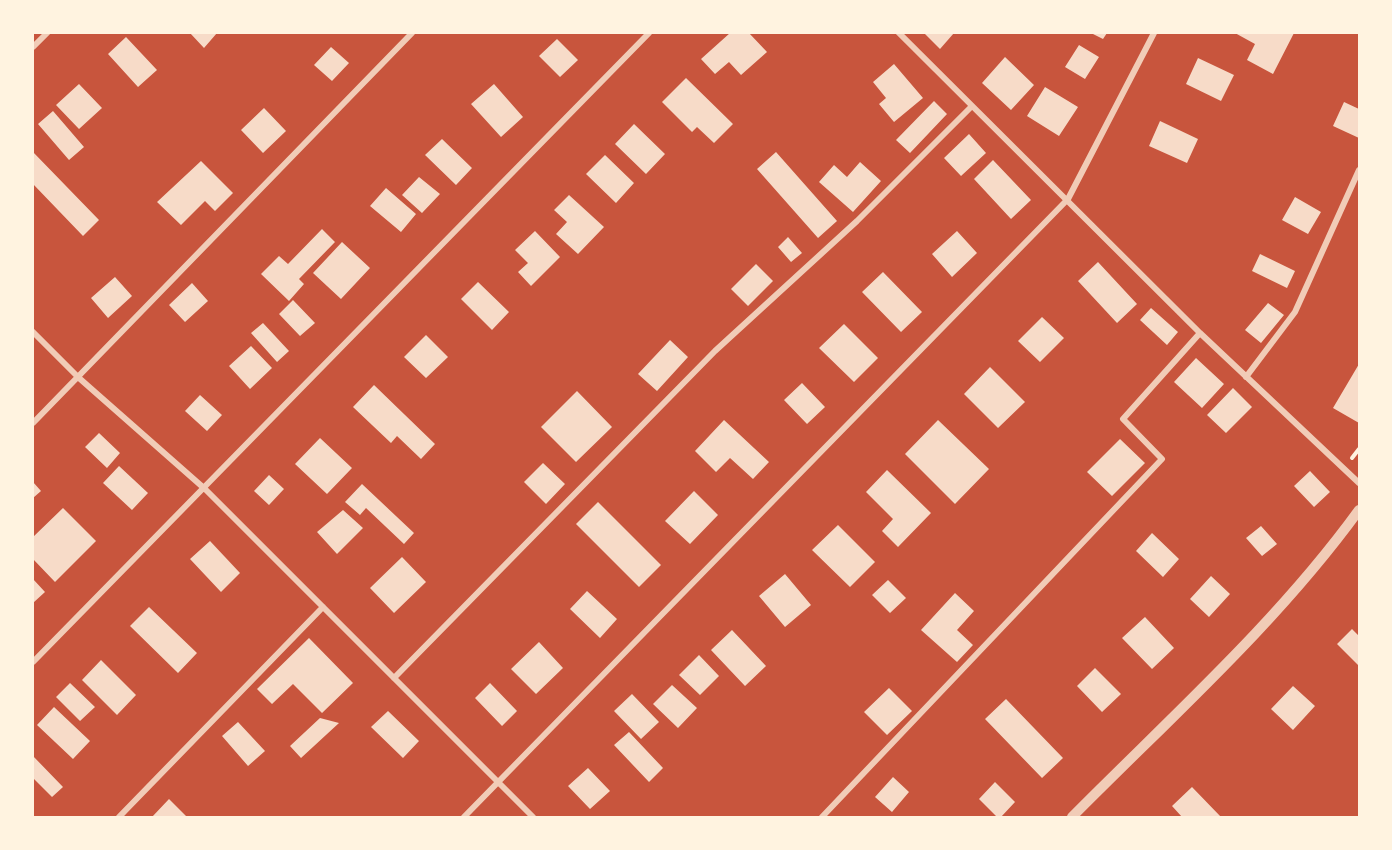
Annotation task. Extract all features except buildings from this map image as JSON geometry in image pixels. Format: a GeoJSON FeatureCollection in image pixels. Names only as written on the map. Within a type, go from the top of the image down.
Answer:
{"type":"FeatureCollection","features":[{"type":"Feature","properties":{"kind":"street"},"geometry":{"type":"LineString","coordinates":[[33,47],[47,33]]}},
{"type":"Feature","properties":{"kind":"street"},"geometry":{"type":"LineString","coordinates":[[33,423],[412,33]]}},
{"type":"Feature","properties":{"kind":"street"},"geometry":{"type":"LineString","coordinates":[[33,662],[649,33]]}},
{"type":"Feature","properties":{"kind":"street"},"geometry":{"type":"LineString","coordinates":[[899,33],[1200,333],[1359,483]]}},
{"type":"Feature","properties":{"kind":"street"},"geometry":{"type":"LineString","coordinates":[[464,817],[500,783],[1068,199],[1154,33]]}},
{"type":"Feature","properties":{"kind":"street"},"geometry":{"type":"LineString","coordinates":[[394,678],[716,351],[856,221],[971,107]]}},
{"type":"Feature","properties":{"kind":"street"},"geometry":{"type":"LineString","coordinates":[[1246,377],[1295,312],[1359,170]]}},
{"type":"Feature","properties":{"kind":"street"},"geometry":{"type":"LineString","coordinates":[[33,332],[79,378],[204,489],[533,817]]}},
{"type":"Feature","properties":{"kind":"street"},"geometry":{"type":"LineString","coordinates":[[822,817],[1162,459],[1123,419],[1200,333]]}},
{"type":"Feature","properties":{"kind":"street"},"geometry":{"type":"LineString","coordinates":[[1072,817],[1270,618],[1330,550],[1359,510]]}},
{"type":"Feature","properties":{"kind":"street"},"geometry":{"type":"LineString","coordinates":[[119,817],[323,607]]}}]}
